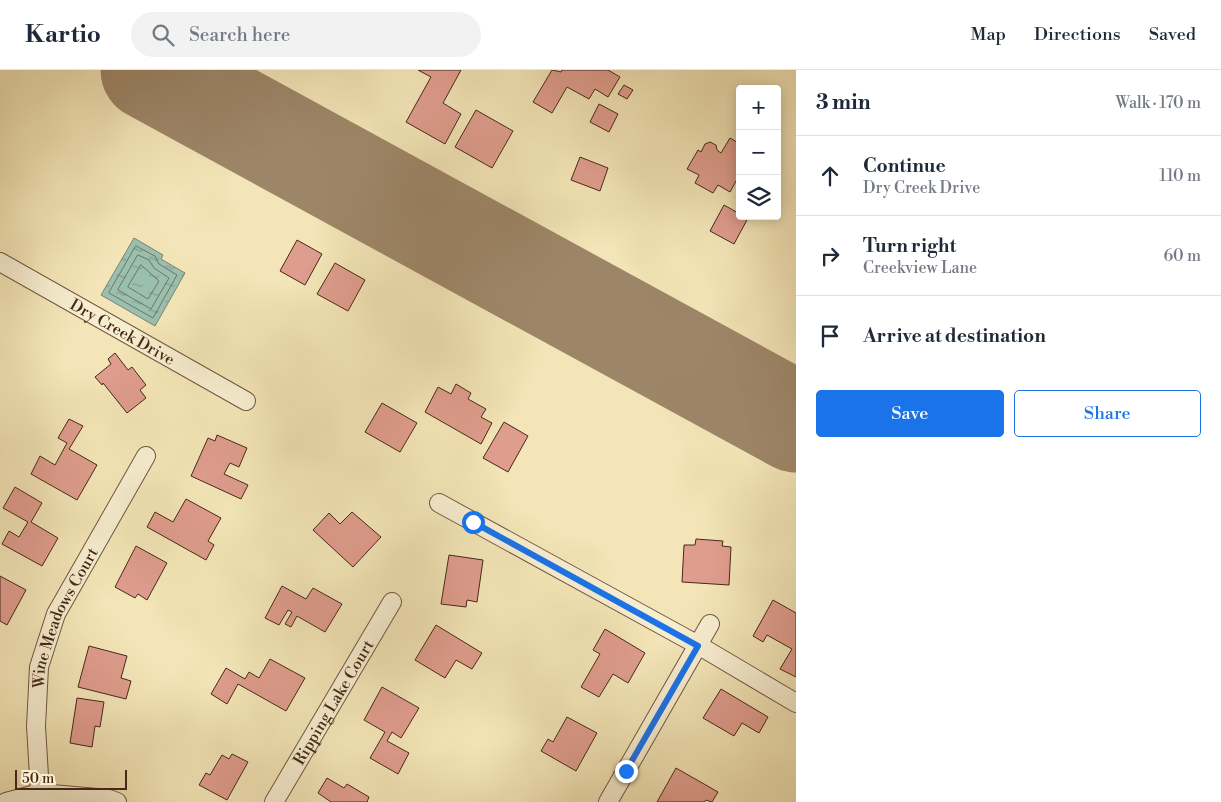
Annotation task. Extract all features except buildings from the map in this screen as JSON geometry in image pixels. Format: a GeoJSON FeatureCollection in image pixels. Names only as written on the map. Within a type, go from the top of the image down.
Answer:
{"type":"FeatureCollection","features":[{"type":"Feature","properties":{"kind":"street","name":"Dry Creek Drive"},"geometry":{"type":"LineString","coordinates":[[0,262],[246,401]]}},
{"type":"Feature","properties":{"kind":"street","name":"Wine Meadows Court"},"geometry":{"type":"LineString","coordinates":[[40,793],[36,726],[39,667],[50,632],[56,614],[146,456]]}},
{"type":"Feature","properties":{"kind":"street"},"geometry":{"type":"LineString","coordinates":[[438,503],[698,646],[796,703]]}},
{"type":"Feature","properties":{"kind":"street","name":"Ripping Lake Court"},"geometry":{"type":"LineString","coordinates":[[274,802],[392,602]]}},
{"type":"Feature","properties":{"kind":"street"},"geometry":{"type":"LineString","coordinates":[[608,802],[710,624]]}},
{"type":"Feature","properties":{"kind":"street"},"geometry":{"type":"LineString","coordinates":[[6,802],[40,793],[109,799],[117,802]]}},
{"type":"Feature","properties":{"kind":"water"},"geometry":{"type":"Polygon","coordinates":[[[134,238],[163,255],[161,259],[185,273],[155,326],[101,295],[134,238]]]}},
{"type":"Feature","properties":{"kind":"runway"},"geometry":{"type":"LineString","coordinates":[[151,70],[796,422]]}},
{"type":"Feature","properties":{"kind":"route"},"geometry":{"type":"LineString","coordinates":[[473,522],[698,646],[626,771]]}}]}
